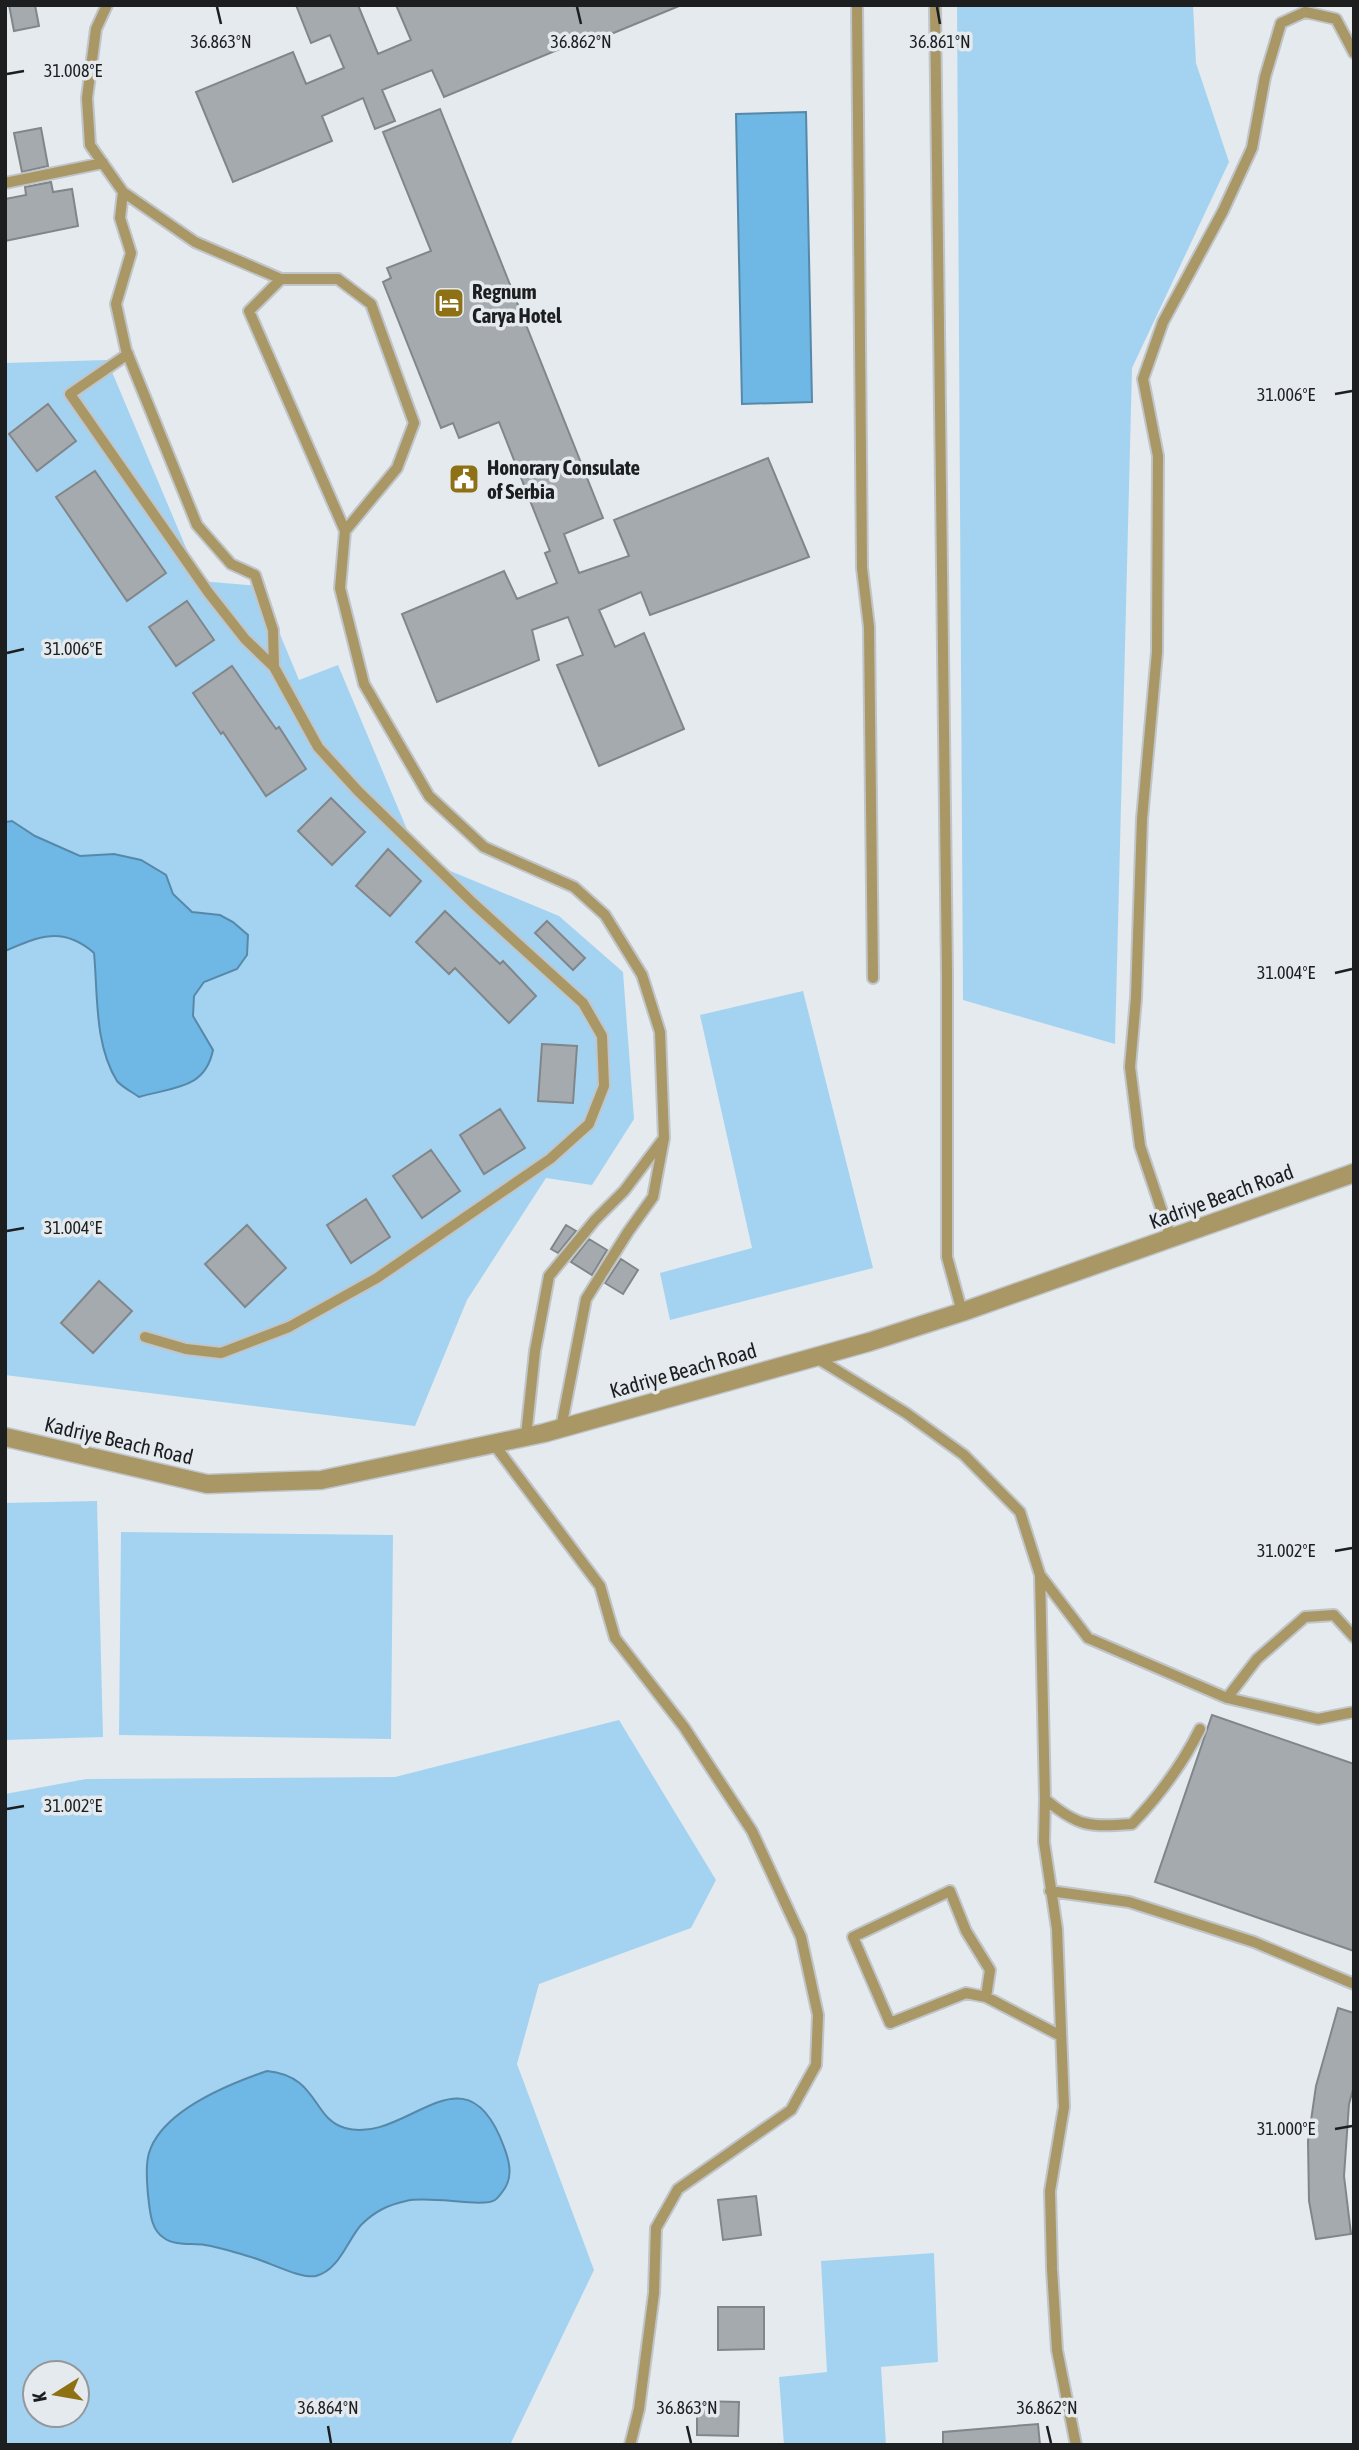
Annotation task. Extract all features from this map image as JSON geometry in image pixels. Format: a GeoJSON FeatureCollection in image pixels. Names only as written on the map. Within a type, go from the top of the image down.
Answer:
{"type":"FeatureCollection","features":[{"type":"Feature","properties":{"kind":"street","name":"Kadriye Beach Road"},"geometry":{"type":"LineString","coordinates":[[5,1437],[208,1484],[321,1480],[561,1428],[816,1357],[962,1312],[1354,1173]]}},
{"type":"Feature","properties":{"kind":"lane"},"geometry":{"type":"LineString","coordinates":[[107,5],[96,29],[87,98],[90,145],[123,192],[195,242],[281,279],[338,279],[371,304],[414,423],[397,468],[345,531]]}},
{"type":"Feature","properties":{"kind":"lane"},"geometry":{"type":"LineString","coordinates":[[857,5],[862,568],[869,627],[873,978]]}},
{"type":"Feature","properties":{"kind":"lane"},"geometry":{"type":"LineString","coordinates":[[934,5],[947,973],[947,1257],[962,1312]]}},
{"type":"Feature","properties":{"kind":"lane"},"geometry":{"type":"LineString","coordinates":[[1171,1238],[1140,1146],[1130,1067],[1136,998],[1142,819],[1157,652],[1158,456],[1143,379],[1163,322],[1223,211],[1252,148],[1265,77],[1281,23],[1305,12],[1336,19],[1354,53]]}},
{"type":"Feature","properties":{"kind":"lane"},"geometry":{"type":"LineString","coordinates":[[5,183],[103,163]]}},
{"type":"Feature","properties":{"kind":"lane"},"geometry":{"type":"LineString","coordinates":[[123,192],[120,218],[131,253],[116,304],[128,354],[197,525],[231,564],[255,575],[273,630],[274,667]]}},
{"type":"Feature","properties":{"kind":"lane"},"geometry":{"type":"LineString","coordinates":[[281,279],[249,311],[345,531],[340,589],[364,684],[429,796],[484,847],[574,887],[606,915],[642,975],[660,1032],[664,1138],[653,1197],[586,1299],[561,1428]]}},
{"type":"Feature","properties":{"kind":"lane"},"geometry":{"type":"LineString","coordinates":[[128,354],[70,394],[208,592],[244,639],[274,667],[318,747],[474,904],[583,1003],[602,1036],[604,1086],[589,1124],[550,1159],[377,1278],[289,1327],[221,1353],[186,1349],[145,1337]]}},
{"type":"Feature","properties":{"kind":"lane"},"geometry":{"type":"LineString","coordinates":[[526,1436],[535,1351],[549,1276],[595,1220],[624,1191],[664,1138]]}},
{"type":"Feature","properties":{"kind":"lane"},"geometry":{"type":"LineString","coordinates":[[816,1357],[906,1413],[964,1455],[1020,1512],[1040,1575],[1044,1842],[1057,1929],[1064,2107],[1050,2190],[1052,2269],[1057,2350],[1076,2445]]}},
{"type":"Feature","properties":{"kind":"lane"},"geometry":{"type":"LineString","coordinates":[[493,1443],[600,1586],[615,1638],[684,1727],[752,1830],[801,1937],[818,2015],[816,2065],[790,2110],[678,2189],[656,2228],[654,2293],[639,2409],[630,2445]]}},
{"type":"Feature","properties":{"kind":"lane"},"geometry":{"type":"LineString","coordinates":[[1040,1575],[1088,1638],[1227,1698],[1318,1719],[1354,1712]]}},
{"type":"Feature","properties":{"kind":"lane"},"geometry":{"type":"LineString","coordinates":[[1227,1698],[1257,1659],[1305,1617],[1334,1615],[1354,1637]]}},
{"type":"Feature","properties":{"kind":"lane"},"geometry":{"type":"LineString","coordinates":[[1045,1799],[1068,1818],[1099,1826],[1132,1824],[1159,1796],[1186,1757],[1200,1729]]}},
{"type":"Feature","properties":{"kind":"lane"},"geometry":{"type":"LineString","coordinates":[[986,1997],[990,1970],[966,1931],[950,1891],[853,1937],[890,2023],[966,1993],[986,1997],[1060,2036]]}},
{"type":"Feature","properties":{"kind":"lane"},"geometry":{"type":"LineString","coordinates":[[1050,1891],[1129,1902],[1254,1942],[1354,1984]]}},
{"type":"Feature","properties":{"kind":"shaded area"},"geometry":{"type":"Polygon","coordinates":[[[957,5],[1193,5],[1196,63],[1229,162],[1132,368],[1115,1044],[963,1000],[957,5]]]}},
{"type":"Feature","properties":{"kind":"shaded area"},"geometry":{"type":"Polygon","coordinates":[[[806,112],[812,402],[742,404],[736,114],[806,112]]]}},
{"type":"Feature","properties":{"kind":"shaded area"},"geometry":{"type":"Polygon","coordinates":[[[107,360],[200,581],[260,586],[299,680],[338,665],[419,858],[559,916],[623,972],[634,1119],[592,1185],[546,1178],[467,1300],[415,1426],[5,1375],[5,363],[107,360]]]}},
{"type":"Feature","properties":{"kind":"shaded area"},"geometry":{"type":"Polygon","coordinates":[[[12,821],[35,836],[80,856],[114,854],[141,860],[166,875],[173,894],[192,912],[220,915],[248,935],[247,955],[237,969],[204,982],[194,996],[193,1016],[213,1050],[203,1073],[195,1080],[139,1097],[117,1081],[104,1051],[101,1035],[94,953],[83,945],[72,939],[51,936],[5,951],[5,822],[12,821]]]}},
{"type":"Feature","properties":{"kind":"shaded area"},"geometry":{"type":"Polygon","coordinates":[[[803,991],[873,1268],[670,1320],[660,1273],[752,1248],[700,1015],[803,991]]]}},
{"type":"Feature","properties":{"kind":"shaded area"},"geometry":{"type":"Polygon","coordinates":[[[97,1501],[103,1737],[5,1740],[5,1503],[97,1501]]]}},
{"type":"Feature","properties":{"kind":"shaded area"},"geometry":{"type":"Polygon","coordinates":[[[121,1532],[393,1535],[391,1739],[119,1735],[121,1532]]]}},
{"type":"Feature","properties":{"kind":"shaded area"},"geometry":{"type":"Polygon","coordinates":[[[619,1720],[716,1880],[691,1928],[539,1984],[517,2064],[594,2270],[510,2445],[5,2445],[5,1794],[86,1779],[395,1777],[619,1720]]]}},
{"type":"Feature","properties":{"kind":"shaded area"},"geometry":{"type":"Polygon","coordinates":[[[267,2071],[296,2081],[306,2089],[326,2116],[345,2128],[368,2130],[390,2124],[433,2104],[453,2099],[471,2101],[488,2116],[504,2147],[509,2168],[505,2188],[498,2198],[489,2202],[428,2199],[399,2203],[382,2209],[361,2225],[331,2268],[316,2276],[293,2273],[216,2247],[168,2241],[156,2230],[149,2207],[148,2158],[156,2138],[168,2124],[199,2101],[234,2083],[267,2071]]]}},
{"type":"Feature","properties":{"kind":"shaded area"},"geometry":{"type":"Polygon","coordinates":[[[934,2253],[938,2362],[881,2367],[886,2445],[784,2445],[779,2377],[827,2372],[821,2261],[934,2253]]]}},
{"type":"Feature","properties":{"kind":"building"},"geometry":{"type":"Polygon","coordinates":[[[9,5],[35,5],[39,26],[14,31],[9,5]]]}},
{"type":"Feature","properties":{"kind":"building"},"geometry":{"type":"Polygon","coordinates":[[[296,5],[358,5],[378,54],[411,40],[396,5],[679,6],[582,46],[579,41],[444,97],[432,70],[382,90],[395,121],[375,129],[363,98],[322,116],[332,141],[233,182],[196,92],[293,52],[306,84],[344,68],[330,35],[311,43],[296,5]]]}},
{"type":"Feature","properties":{"kind":"building"},"geometry":{"type":"Polygon","coordinates":[[[440,109],[603,518],[564,534],[579,573],[629,556],[614,520],[768,458],[809,557],[650,615],[641,592],[599,610],[615,647],[644,633],[684,729],[599,766],[557,665],[583,655],[568,617],[532,630],[539,660],[437,702],[402,614],[504,571],[517,599],[557,583],[545,553],[550,551],[499,422],[459,438],[453,423],[441,428],[383,282],[391,278],[387,268],[431,251],[383,132],[440,109]]]}},
{"type":"Feature","properties":{"kind":"building"},"geometry":{"type":"Polygon","coordinates":[[[41,128],[48,166],[22,172],[14,133],[41,128]]]}},
{"type":"Feature","properties":{"kind":"building"},"geometry":{"type":"Polygon","coordinates":[[[51,182],[53,192],[72,189],[78,226],[5,241],[5,199],[26,195],[25,187],[51,182]]]}},
{"type":"Feature","properties":{"kind":"building"},"geometry":{"type":"Polygon","coordinates":[[[48,404],[76,441],[37,471],[9,434],[48,404]]]}},
{"type":"Feature","properties":{"kind":"building"},"geometry":{"type":"Polygon","coordinates":[[[95,471],[166,573],[127,601],[56,497],[95,471]]]}},
{"type":"Feature","properties":{"kind":"building"},"geometry":{"type":"Polygon","coordinates":[[[187,601],[214,640],[176,666],[149,627],[187,601]]]}},
{"type":"Feature","properties":{"kind":"building"},"geometry":{"type":"Polygon","coordinates":[[[232,666],[276,729],[279,727],[306,769],[266,796],[193,693],[232,666]]]}},
{"type":"Feature","properties":{"kind":"building"},"geometry":{"type":"Polygon","coordinates":[[[331,798],[365,832],[332,865],[298,831],[331,798]]]}},
{"type":"Feature","properties":{"kind":"building"},"geometry":{"type":"Polygon","coordinates":[[[388,849],[421,881],[390,916],[356,886],[388,849]]]}},
{"type":"Feature","properties":{"kind":"building"},"geometry":{"type":"Polygon","coordinates":[[[445,911],[500,964],[503,961],[536,996],[509,1023],[455,968],[449,974],[416,942],[445,911]]]}},
{"type":"Feature","properties":{"kind":"building"},"geometry":{"type":"Polygon","coordinates":[[[547,921],[585,958],[573,970],[535,933],[547,921]]]}},
{"type":"Feature","properties":{"kind":"building"},"geometry":{"type":"Polygon","coordinates":[[[542,1044],[577,1046],[573,1103],[538,1101],[542,1044]]]}},
{"type":"Feature","properties":{"kind":"building"},"geometry":{"type":"Polygon","coordinates":[[[500,1109],[525,1148],[484,1174],[460,1135],[500,1109]]]}},
{"type":"Feature","properties":{"kind":"building"},"geometry":{"type":"Polygon","coordinates":[[[431,1150],[460,1191],[422,1218],[393,1176],[431,1150]]]}},
{"type":"Feature","properties":{"kind":"building"},"geometry":{"type":"Polygon","coordinates":[[[366,1199],[390,1237],[351,1263],[327,1225],[366,1199]]]}},
{"type":"Feature","properties":{"kind":"building"},"geometry":{"type":"Polygon","coordinates":[[[247,1225],[286,1268],[245,1307],[205,1264],[247,1225]]]}},
{"type":"Feature","properties":{"kind":"building"},"geometry":{"type":"Polygon","coordinates":[[[566,1225],[576,1231],[558,1253],[551,1249],[566,1225]]]}},
{"type":"Feature","properties":{"kind":"building"},"geometry":{"type":"Polygon","coordinates":[[[589,1239],[607,1250],[592,1275],[571,1262],[589,1239]]]}},
{"type":"Feature","properties":{"kind":"building"},"geometry":{"type":"Polygon","coordinates":[[[621,1259],[638,1270],[623,1294],[605,1283],[621,1259]]]}},
{"type":"Feature","properties":{"kind":"building"},"geometry":{"type":"Polygon","coordinates":[[[99,1281],[132,1311],[93,1353],[61,1323],[99,1281]]]}},
{"type":"Feature","properties":{"kind":"building"},"geometry":{"type":"Polygon","coordinates":[[[1212,1715],[1354,1764],[1354,1951],[1155,1882],[1212,1715]]]}},
{"type":"Feature","properties":{"kind":"building"},"geometry":{"type":"Polygon","coordinates":[[[1338,2008],[1354,2013],[1354,2086],[1349,2104],[1344,2176],[1351,2234],[1316,2239],[1309,2201],[1308,2141],[1316,2086],[1338,2008]]]}},
{"type":"Feature","properties":{"kind":"building"},"geometry":{"type":"Polygon","coordinates":[[[756,2196],[761,2235],[723,2240],[718,2200],[756,2196]]]}},
{"type":"Feature","properties":{"kind":"building"},"geometry":{"type":"Polygon","coordinates":[[[718,2307],[764,2307],[764,2349],[718,2350],[718,2307]]]}},
{"type":"Feature","properties":{"kind":"building"},"geometry":{"type":"Polygon","coordinates":[[[697,2401],[739,2402],[738,2436],[697,2435],[697,2401]]]}},
{"type":"Feature","properties":{"kind":"building"},"geometry":{"type":"Polygon","coordinates":[[[1038,2424],[1040,2445],[943,2445],[943,2432],[1038,2424]]]}},
{"type":"Feature","properties":{"kind":"place","name":"Regnum Carya Hotel"},"geometry":{"type":"Point","coordinates":[449,303]}},
{"type":"Feature","properties":{"kind":"place","name":"Honorary Consulate of Serbia"},"geometry":{"type":"Point","coordinates":[464,479]}}]}
